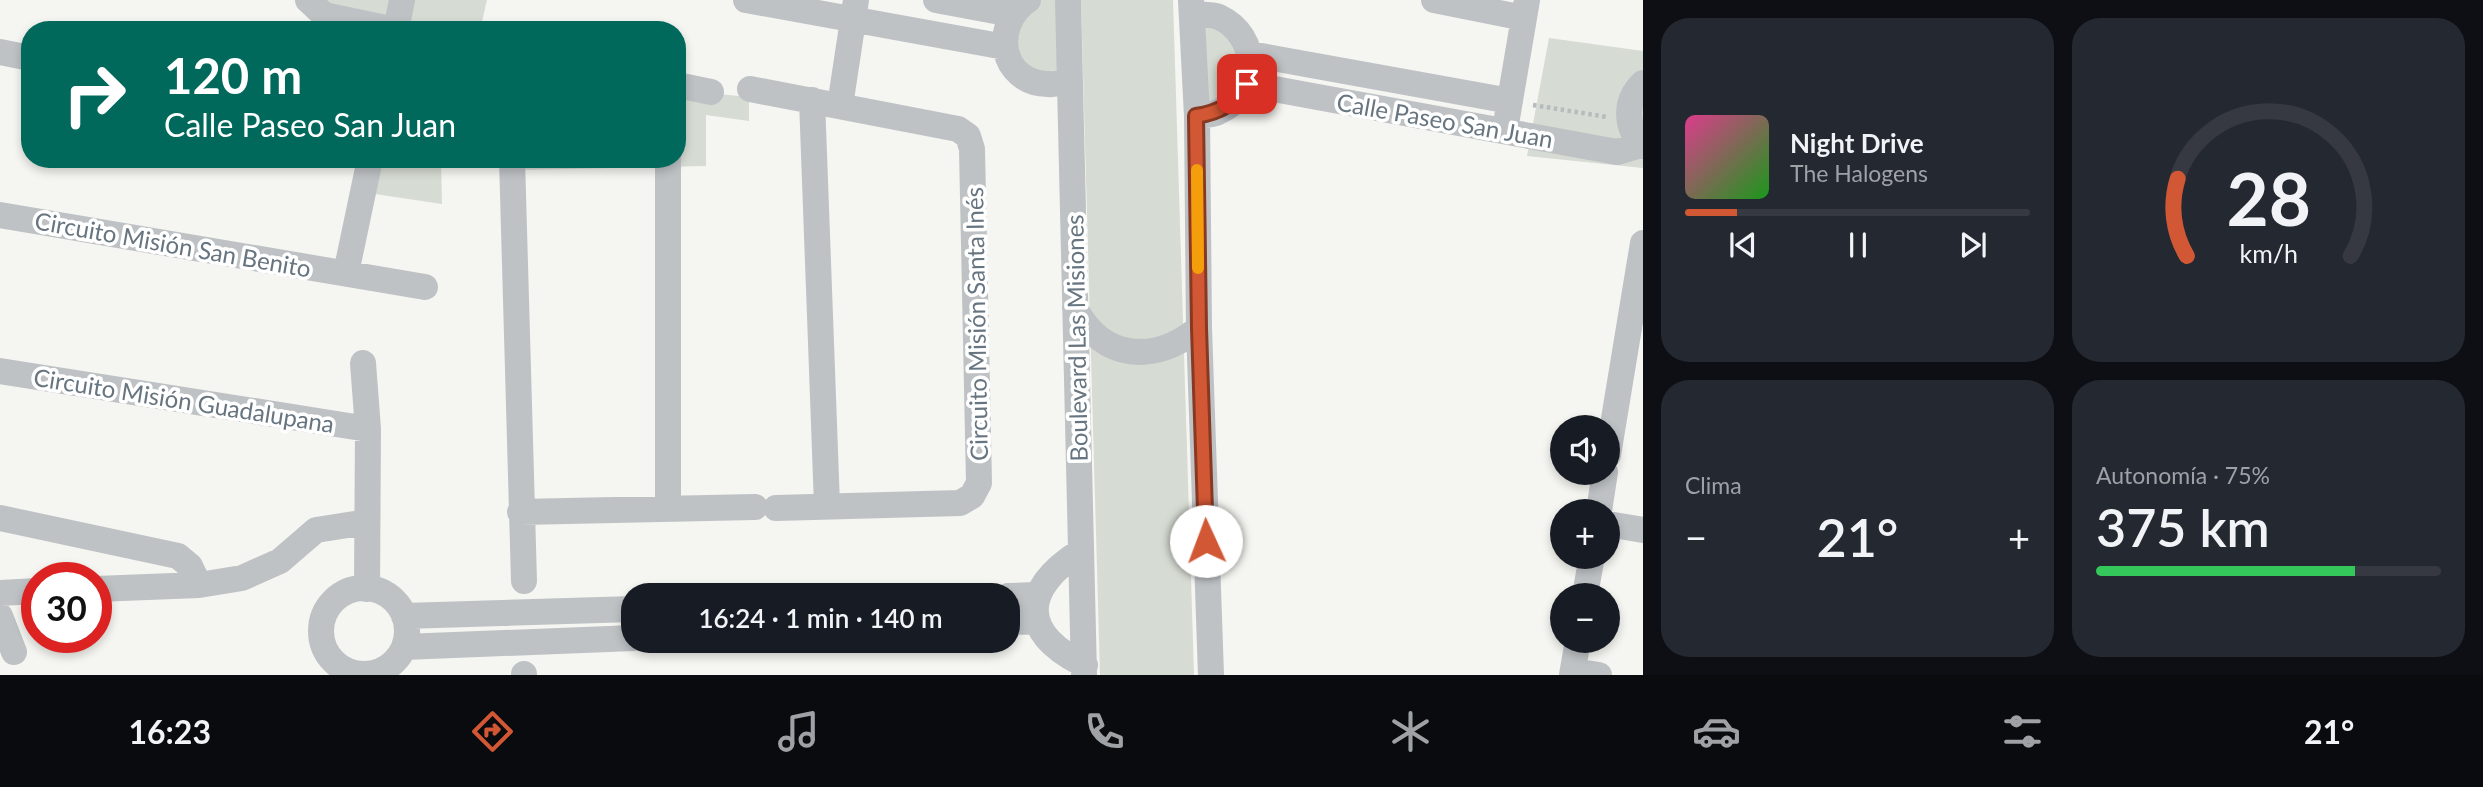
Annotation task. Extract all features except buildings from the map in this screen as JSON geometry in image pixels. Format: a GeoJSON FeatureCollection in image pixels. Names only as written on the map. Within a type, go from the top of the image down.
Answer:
{"type":"FeatureCollection","features":[{"type":"Feature","properties":{"kind":"street"},"geometry":{"type":"LineString","coordinates":[[309,0],[324,15],[353,21]]}},
{"type":"Feature","properties":{"kind":"street"},"geometry":{"type":"LineString","coordinates":[[398,21],[402,0]]}},
{"type":"Feature","properties":{"kind":"street"},"geometry":{"type":"LineString","coordinates":[[746,0],[854,9],[1004,47]]}},
{"type":"Feature","properties":{"kind":"street"},"geometry":{"type":"LineString","coordinates":[[936,0],[1019,7],[1005,30],[1004,47],[1012,66],[1028,79],[1047,85],[1070,81]]}},
{"type":"Feature","properties":{"kind":"street","name":"Boulevard Las Misiones"},"geometry":{"type":"LineString","coordinates":[[1068,0],[1085,670]]}},
{"type":"Feature","properties":{"kind":"street"},"geometry":{"type":"LineString","coordinates":[[1434,0],[1526,9],[1505,130]]}},
{"type":"Feature","properties":{"kind":"street"},"geometry":{"type":"LineString","coordinates":[[1196,116],[1217,113],[1235,101],[1247,84],[1250,54],[1238,31],[1217,16],[1191,7],[1211,675]]}},
{"type":"Feature","properties":{"kind":"street"},"geometry":{"type":"LineString","coordinates":[[840,106],[854,9]]}},
{"type":"Feature","properties":{"kind":"street"},"geometry":{"type":"LineString","coordinates":[[0,52],[21,56]]}},
{"type":"Feature","properties":{"kind":"street","name":"Calle Paseo San Juan"},"geometry":{"type":"LineString","coordinates":[[1250,54],[1510,101]]}},
{"type":"Feature","properties":{"kind":"street"},"geometry":{"type":"LineString","coordinates":[[1642,145],[1629,124],[1628,112],[1632,97],[1643,83]]}},
{"type":"Feature","properties":{"kind":"street","name":"Calle Paseo San Juan"},"geometry":{"type":"LineString","coordinates":[[1247,84],[1617,152],[1642,145]]}},
{"type":"Feature","properties":{"kind":"street"},"geometry":{"type":"LineString","coordinates":[[686,87],[711,92]]}},
{"type":"Feature","properties":{"kind":"street","name":"Circuito Misión Santa Inés"},"geometry":{"type":"LineString","coordinates":[[520,512],[960,502],[972,496],[979,483],[971,142],[957,129],[750,89]]}},
{"type":"Feature","properties":{"kind":"street"},"geometry":{"type":"LineString","coordinates":[[812,100],[827,505]]}},
{"type":"Feature","properties":{"kind":"street","name":"Circuito Misión San Benito"},"geometry":{"type":"LineString","coordinates":[[346,273],[368,168]]}},
{"type":"Feature","properties":{"kind":"street"},"geometry":{"type":"LineString","coordinates":[[512,168],[524,581]]}},
{"type":"Feature","properties":{"kind":"street"},"geometry":{"type":"LineString","coordinates":[[668,168],[668,509]]}},
{"type":"Feature","properties":{"kind":"street","name":"Circuito Misión San Benito"},"geometry":{"type":"LineString","coordinates":[[0,215],[425,287]]}},
{"type":"Feature","properties":{"kind":"street"},"geometry":{"type":"LineString","coordinates":[[1620,416],[1632,378],[1643,243]]}},
{"type":"Feature","properties":{"kind":"street"},"geometry":{"type":"LineString","coordinates":[[1075,308],[1084,326],[1100,340],[1120,350],[1141,353],[1163,350],[1182,341],[1199,328]]}},
{"type":"Feature","properties":{"kind":"street","name":"Circuito Misión Guadalupana"},"geometry":{"type":"LineString","coordinates":[[363,363],[368,429],[367,589]]}},
{"type":"Feature","properties":{"kind":"street","name":"Circuito Misión Guadalupana"},"geometry":{"type":"LineString","coordinates":[[0,371],[368,429]]}},
{"type":"Feature","properties":{"kind":"street"},"geometry":{"type":"LineString","coordinates":[[0,518],[178,556],[190,566],[199,585]]}},
{"type":"Feature","properties":{"kind":"street"},"geometry":{"type":"LineString","coordinates":[[112,588],[199,585],[242,578],[280,562],[316,530],[367,522]]}},
{"type":"Feature","properties":{"kind":"street"},"geometry":{"type":"LineString","coordinates":[[1620,526],[1643,530]]}},
{"type":"Feature","properties":{"kind":"street"},"geometry":{"type":"LineString","coordinates":[[1020,616],[1036,608],[1062,563],[1081,551]]}},
{"type":"Feature","properties":{"kind":"street"},"geometry":{"type":"LineString","coordinates":[[367,589],[390,597],[404,616],[407,626],[404,647],[387,668],[360,675],[336,664],[322,642],[321,629],[331,604],[353,590],[367,589]]}},
{"type":"Feature","properties":{"kind":"street"},"geometry":{"type":"LineString","coordinates":[[0,593],[21,592]]}},
{"type":"Feature","properties":{"kind":"street"},"geometry":{"type":"LineString","coordinates":[[1020,601],[1036,608]]}},
{"type":"Feature","properties":{"kind":"street"},"geometry":{"type":"LineString","coordinates":[[1036,608],[1045,639],[1085,670]]}},
{"type":"Feature","properties":{"kind":"street"},"geometry":{"type":"LineString","coordinates":[[404,616],[621,609]]}},
{"type":"Feature","properties":{"kind":"street"},"geometry":{"type":"LineString","coordinates":[[528,612],[531,642]]}},
{"type":"Feature","properties":{"kind":"street"},"geometry":{"type":"LineString","coordinates":[[0,616],[14,652]]}},
{"type":"Feature","properties":{"kind":"street"},"geometry":{"type":"LineString","coordinates":[[404,647],[621,639]]}},
{"type":"Feature","properties":{"kind":"street"},"geometry":{"type":"LineString","coordinates":[[1576,653],[1573,673],[1600,675]]}},
{"type":"Feature","properties":{"kind":"path","name":"Calle Paseo San Juan"},"geometry":{"type":"LineString","coordinates":[[1510,101],[1604,118],[1628,112]]}},
{"type":"Feature","properties":{"kind":"shaded area"},"geometry":{"type":"Polygon","coordinates":[[[319,0],[487,0],[482,21],[391,21],[329,10],[319,0]]]}},
{"type":"Feature","properties":{"kind":"shaded area"},"geometry":{"type":"Polygon","coordinates":[[[1039,0],[1061,0],[1064,78],[1032,77],[1010,50],[1019,13],[1039,0]]]}},
{"type":"Feature","properties":{"kind":"shaded area"},"geometry":{"type":"Polygon","coordinates":[[[1081,0],[1173,0],[1194,675],[1100,675],[1081,0]]]}},
{"type":"Feature","properties":{"kind":"shaded area"},"geometry":{"type":"Polygon","coordinates":[[[1198,18],[1230,33],[1245,52],[1241,88],[1202,107],[1198,18]]]}},
{"type":"Feature","properties":{"kind":"shaded area"},"geometry":{"type":"Polygon","coordinates":[[[1549,38],[1643,51],[1643,168],[1527,156],[1549,38]]]}},
{"type":"Feature","properties":{"kind":"shaded area"},"geometry":{"type":"Polygon","coordinates":[[[686,91],[749,97],[749,121],[706,115],[706,166],[686,166],[686,91]]]}},
{"type":"Feature","properties":{"kind":"shaded area"},"geometry":{"type":"Polygon","coordinates":[[[379,168],[441,168],[442,204],[375,194],[379,168]]]}},
{"type":"Feature","properties":{"kind":"shaded area"},"geometry":{"type":"Polygon","coordinates":[[[519,168],[612,168],[519,170],[519,168]]]}},
{"type":"Feature","properties":{"kind":"slow traffic"},"geometry":{"type":"LineString","coordinates":[[1197,170],[1198,268]]}},
{"type":"Feature","properties":{"kind":"route"},"geometry":{"type":"LineString","coordinates":[[1206,541],[1196,116],[1217,113],[1235,101],[1247,84]]}}]}
